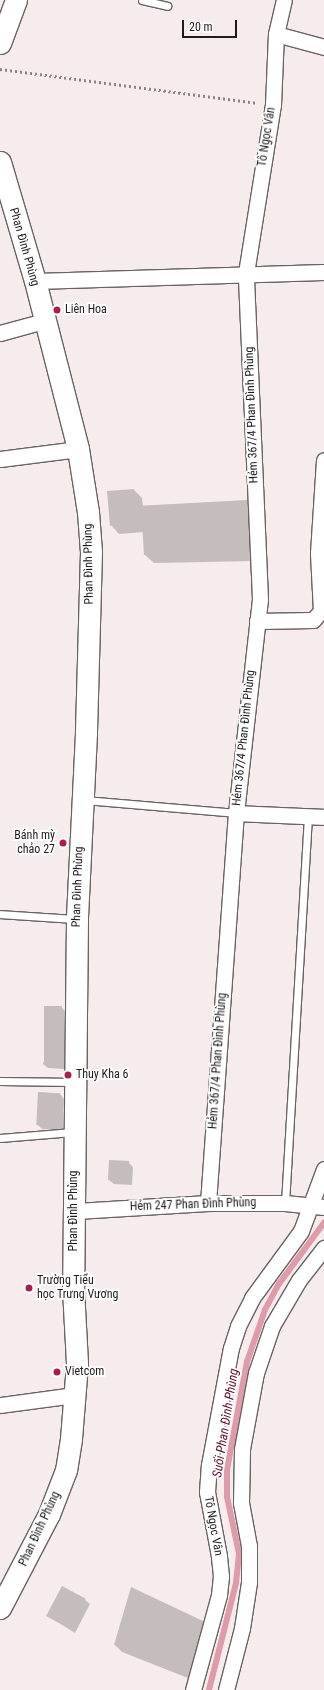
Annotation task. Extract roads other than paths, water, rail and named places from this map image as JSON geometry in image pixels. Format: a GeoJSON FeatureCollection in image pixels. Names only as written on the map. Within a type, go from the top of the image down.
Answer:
{"type":"FeatureCollection","features":[{"type":"Feature","properties":{"kind":"main road"},"geometry":{"type":"LineString","coordinates":[[0,43],[16,0]]}},
{"type":"Feature","properties":{"kind":"main road","name":"Phan Đình Phùng"},"geometry":{"type":"LineString","coordinates":[[0,162],[34,281],[78,449],[88,512],[91,552],[86,733],[77,919],[74,1082],[76,1211],[73,1289],[77,1364],[72,1439],[66,1470],[49,1514],[0,1608]]}},
{"type":"Feature","properties":{"kind":"street","name":"Tô Ngọc Vân"},"geometry":{"type":"LineString","coordinates":[[246,273],[273,105],[276,34],[284,0]]}},
{"type":"Feature","properties":{"kind":"street"},"geometry":{"type":"LineString","coordinates":[[276,34],[324,47]]}},
{"type":"Feature","properties":{"kind":"street"},"geometry":{"type":"LineString","coordinates":[[34,281],[246,273],[324,272]]}},
{"type":"Feature","properties":{"kind":"street","name":"Hẻm 367/4 Phan Đình Phùng"},"geometry":{"type":"LineString","coordinates":[[208,1203],[236,813],[260,599],[246,273]]}},
{"type":"Feature","properties":{"kind":"street"},"geometry":{"type":"LineString","coordinates":[[0,333],[44,321]]}},
{"type":"Feature","properties":{"kind":"street"},"geometry":{"type":"LineString","coordinates":[[0,459],[78,449]]}},
{"type":"Feature","properties":{"kind":"street"},"geometry":{"type":"LineString","coordinates":[[257,621],[313,620],[321,611],[318,553],[324,460]]}},
{"type":"Feature","properties":{"kind":"street"},"geometry":{"type":"LineString","coordinates":[[236,813],[324,817]]}},
{"type":"Feature","properties":{"kind":"street","name":"Tô Ngọc Vân"},"geometry":{"type":"LineString","coordinates":[[194,1690],[219,1595],[219,1556],[207,1492],[210,1458],[231,1348],[238,1326],[252,1298],[317,1207],[324,1170]]}},
{"type":"Feature","properties":{"kind":"street","name":"Hẻm 247 Phan Đình Phùng"},"geometry":{"type":"LineString","coordinates":[[76,1211],[208,1203],[285,1203],[317,1207]]}},
{"type":"Feature","properties":{"kind":"street"},"geometry":{"type":"LineString","coordinates":[[226,1690],[242,1628],[249,1582],[249,1546],[241,1502],[242,1449],[256,1373],[272,1326],[299,1280],[324,1248]]}},
{"type":"Feature","properties":{"kind":"street"},"geometry":{"type":"LineString","coordinates":[[0,1405],[74,1395]]}},
{"type":"Feature","properties":{"kind":"lane"},"geometry":{"type":"LineString","coordinates":[[142,0],[167,6]]}},
{"type":"Feature","properties":{"kind":"lane"},"geometry":{"type":"LineString","coordinates":[[82,800],[236,813]]}},
{"type":"Feature","properties":{"kind":"lane"},"geometry":{"type":"LineString","coordinates":[[285,1203],[308,817]]}},
{"type":"Feature","properties":{"kind":"lane"},"geometry":{"type":"LineString","coordinates":[[0,914],[77,919]]}},
{"type":"Feature","properties":{"kind":"lane"},"geometry":{"type":"LineString","coordinates":[[0,1081],[74,1082]]}},
{"type":"Feature","properties":{"kind":"lane"},"geometry":{"type":"LineString","coordinates":[[0,1138],[74,1132]]}},
{"type":"Feature","properties":{"kind":"waterway","name":"Suối Phan Đình Phùng"},"geometry":{"type":"LineString","coordinates":[[209,1690],[236,1583],[239,1554],[227,1497],[227,1470],[247,1362],[265,1310],[279,1284],[324,1223]]}},
{"type":"Feature","properties":{"kind":"place","name":"Liên Hoa"},"geometry":{"type":"Point","coordinates":[57,310]}},
{"type":"Feature","properties":{"kind":"place","name":"Bánh mỳ chảo 27"},"geometry":{"type":"Point","coordinates":[63,843]}},
{"type":"Feature","properties":{"kind":"place","name":"Thuy Kha 6"},"geometry":{"type":"Point","coordinates":[68,1075]}},
{"type":"Feature","properties":{"kind":"place","name":"Trường Tiểu học Trưng Vương"},"geometry":{"type":"Point","coordinates":[29,1288]}},
{"type":"Feature","properties":{"kind":"place","name":"Vietcom"},"geometry":{"type":"Point","coordinates":[57,1372]}}]}
